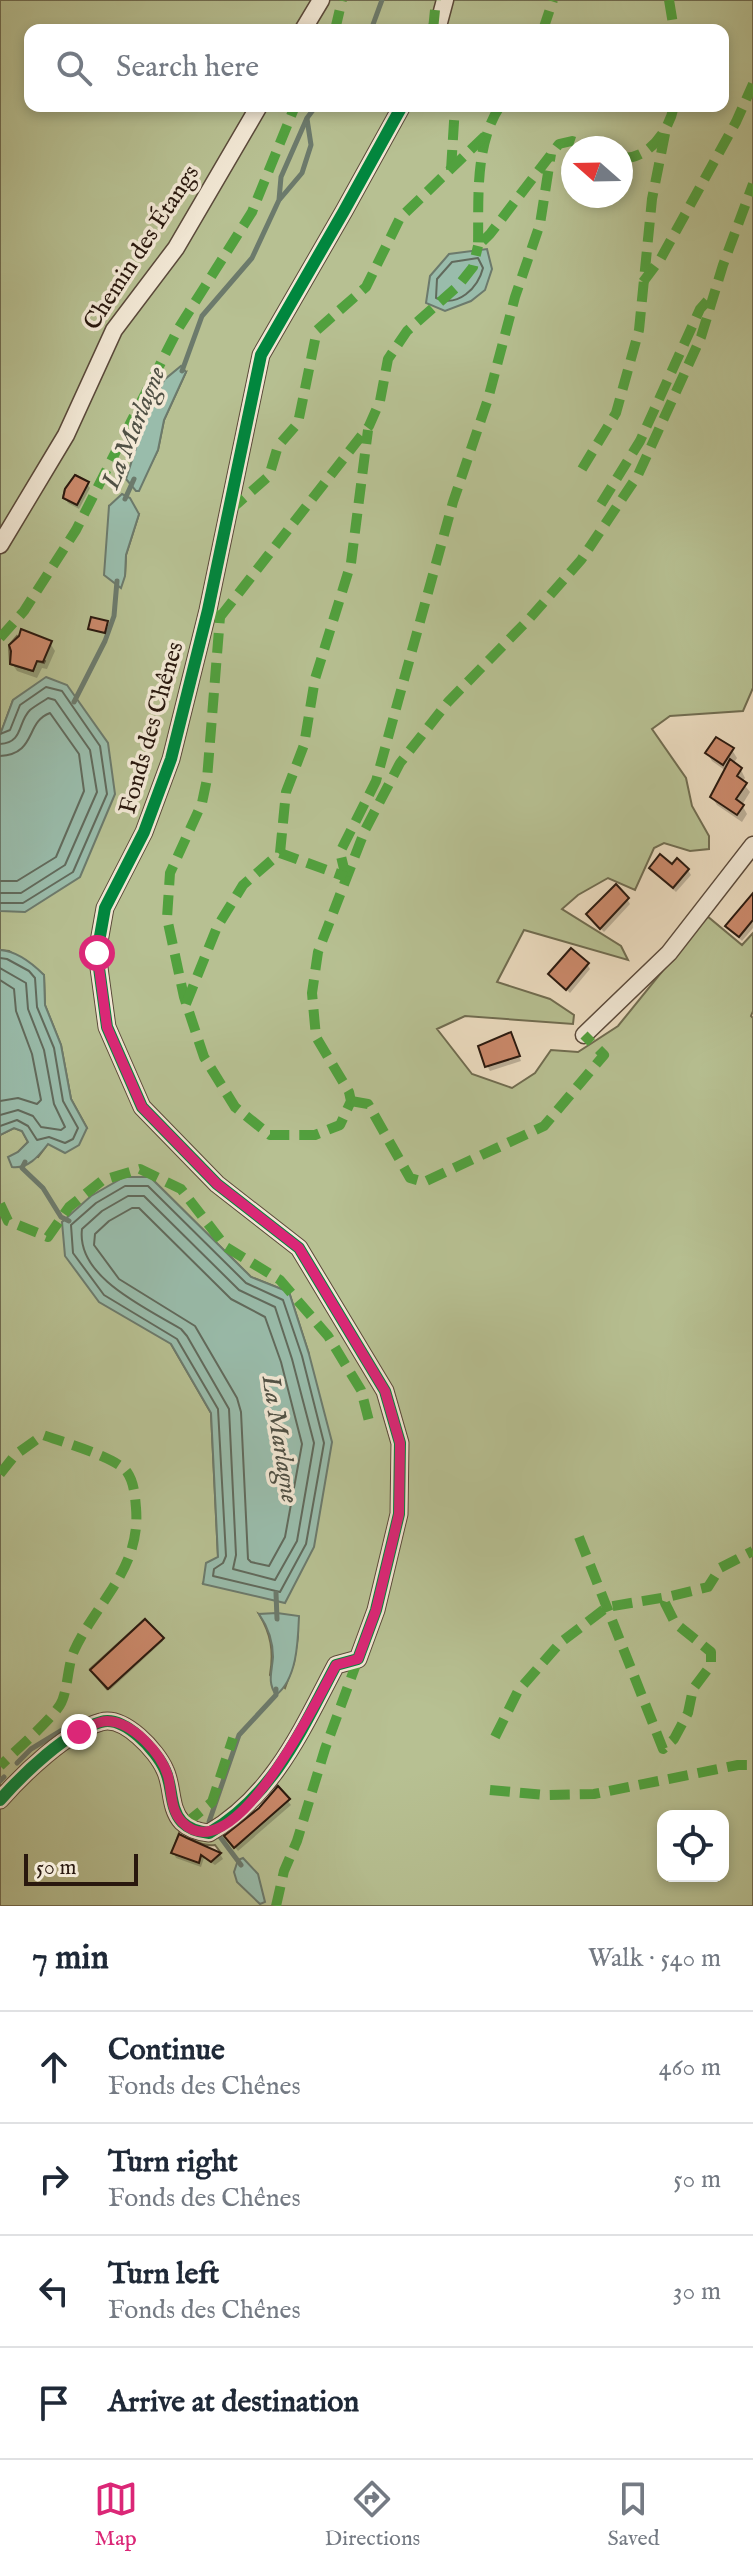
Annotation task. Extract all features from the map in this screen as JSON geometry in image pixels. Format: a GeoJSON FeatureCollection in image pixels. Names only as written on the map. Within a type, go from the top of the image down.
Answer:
{"type":"FeatureCollection","features":[{"type":"Feature","properties":{"kind":"street"},"geometry":{"type":"LineString","coordinates":[[307,24],[321,0]]}},
{"type":"Feature","properties":{"kind":"street"},"geometry":{"type":"LineString","coordinates":[[439,24],[445,0]]}},
{"type":"Feature","properties":{"kind":"street","name":"Chemin des Étangs"},"geometry":{"type":"LineString","coordinates":[[0,545],[66,435],[114,330],[176,248],[255,112]]}},
{"type":"Feature","properties":{"kind":"street","name":"Fonds des Chênes"},"geometry":{"type":"LineString","coordinates":[[0,1800],[30,1768],[67,1741],[100,1722],[110,1721],[126,1728],[157,1754],[167,1772],[173,1806],[181,1821],[194,1830],[209,1833],[225,1824],[263,1790],[301,1732],[336,1665],[358,1659],[376,1610],[399,1514],[400,1443],[385,1391],[299,1248],[217,1184],[142,1107],[107,1027],[97,953],[105,908],[144,832],[171,759],[208,610],[261,355],[399,112]]}},
{"type":"Feature","properties":{"kind":"street"},"geometry":{"type":"LineString","coordinates":[[584,1035],[669,953],[753,845]]}},
{"type":"Feature","properties":{"kind":"shaded area"},"geometry":{"type":"Polygon","coordinates":[[[0,0],[753,0],[753,688],[743,711],[670,716],[652,729],[686,778],[692,806],[709,836],[709,849],[690,851],[664,843],[654,848],[635,890],[608,878],[578,895],[562,909],[621,946],[628,960],[524,930],[497,982],[550,999],[574,1015],[573,1024],[465,1016],[437,1029],[472,1074],[512,1088],[535,1073],[551,1050],[578,1052],[618,1026],[707,916],[742,945],[753,933],[753,1906],[0,1906],[0,1135],[14,1128],[22,1131],[28,1142],[18,1152],[38,1157],[48,1144],[87,1128],[71,1099],[61,1045],[45,1005],[44,975],[9,951],[0,950],[0,911],[25,911],[13,700],[0,735],[0,0]],[[186,372],[164,380],[144,423],[138,450],[149,468],[158,450],[164,420],[186,372]],[[75,475],[63,498],[77,505],[88,482],[75,475]],[[109,506],[109,520],[125,576],[126,555],[139,514],[109,506]],[[17,636],[9,645],[10,664],[33,671],[37,661],[45,661],[17,636]],[[150,1177],[171,1344],[211,1413],[218,1557],[203,1583],[244,1591],[309,1354],[289,1292],[251,1277],[150,1177]],[[259,1614],[270,1643],[270,1675],[285,1688],[294,1663],[298,1636],[259,1614]],[[145,1619],[90,1669],[107,1689],[163,1639],[145,1619]],[[277,1785],[222,1833],[235,1847],[290,1799],[277,1785]],[[180,1830],[172,1853],[199,1862],[201,1855],[211,1861],[221,1853],[215,1845],[201,1844],[180,1830]]]}},
{"type":"Feature","properties":{"kind":"water"},"geometry":{"type":"Polygon","coordinates":[[[487,249],[492,269],[485,290],[471,301],[445,311],[426,303],[430,276],[449,254],[487,249]]]}},
{"type":"Feature","properties":{"kind":"water"},"geometry":{"type":"Polygon","coordinates":[[[181,366],[186,372],[164,420],[158,450],[139,491],[136,491],[126,479],[144,423],[164,380],[181,366]]]}},
{"type":"Feature","properties":{"kind":"water"},"geometry":{"type":"Polygon","coordinates":[[[122,494],[130,498],[139,514],[126,555],[121,588],[104,575],[109,506],[122,494]]]}},
{"type":"Feature","properties":{"kind":"water"},"geometry":{"type":"Polygon","coordinates":[[[46,677],[67,685],[108,743],[115,794],[80,877],[25,912],[0,911],[0,735],[13,700],[46,677]]]}},
{"type":"Feature","properties":{"kind":"water"},"geometry":{"type":"Polygon","coordinates":[[[0,950],[24,958],[44,975],[45,1005],[61,1045],[71,1099],[87,1128],[79,1145],[65,1153],[48,1144],[32,1161],[18,1167],[12,1167],[8,1157],[28,1142],[22,1131],[14,1128],[0,1135],[0,950]]]}},
{"type":"Feature","properties":{"kind":"water"},"geometry":{"type":"Polygon","coordinates":[[[124,1177],[150,1177],[251,1277],[289,1292],[332,1442],[314,1547],[285,1603],[203,1584],[206,1563],[218,1557],[211,1413],[171,1344],[99,1302],[65,1256],[62,1222],[91,1196],[124,1177]]]}},
{"type":"Feature","properties":{"kind":"water"},"geometry":{"type":"Polygon","coordinates":[[[259,1614],[299,1616],[292,1670],[276,1695],[271,1681],[271,1639],[259,1614]]]}},
{"type":"Feature","properties":{"kind":"water"},"geometry":{"type":"Polygon","coordinates":[[[243,1858],[258,1874],[265,1902],[260,1904],[237,1882],[234,1872],[238,1860],[243,1858]]]}},
{"type":"Feature","properties":{"kind":"building"},"geometry":{"type":"Polygon","coordinates":[[[75,475],[89,482],[77,505],[63,498],[75,475]]]}},
{"type":"Feature","properties":{"kind":"building"},"geometry":{"type":"Polygon","coordinates":[[[91,617],[108,621],[105,633],[88,629],[91,617]]]}},
{"type":"Feature","properties":{"kind":"building"},"geometry":{"type":"Polygon","coordinates":[[[21,629],[52,641],[43,662],[37,661],[33,671],[10,664],[9,645],[19,636],[21,629]]]}},
{"type":"Feature","properties":{"kind":"building"},"geometry":{"type":"Polygon","coordinates":[[[716,737],[734,748],[723,765],[705,753],[716,737]]]}},
{"type":"Feature","properties":{"kind":"building"},"geometry":{"type":"Polygon","coordinates":[[[730,759],[742,768],[737,776],[747,783],[736,799],[744,805],[737,815],[710,797],[730,759]]]}},
{"type":"Feature","properties":{"kind":"building"},"geometry":{"type":"Polygon","coordinates":[[[660,854],[672,864],[677,858],[689,869],[673,888],[649,868],[660,854]]]}},
{"type":"Feature","properties":{"kind":"building"},"geometry":{"type":"Polygon","coordinates":[[[616,884],[629,898],[600,929],[586,914],[616,884]]]}},
{"type":"Feature","properties":{"kind":"building"},"geometry":{"type":"Polygon","coordinates":[[[753,893],[753,920],[739,937],[725,926],[753,893]]]}},
{"type":"Feature","properties":{"kind":"building"},"geometry":{"type":"Polygon","coordinates":[[[571,948],[589,963],[566,990],[548,974],[571,948]]]}},
{"type":"Feature","properties":{"kind":"building"},"geometry":{"type":"Polygon","coordinates":[[[511,1032],[520,1056],[485,1067],[478,1046],[511,1032]]]}},
{"type":"Feature","properties":{"kind":"building"},"geometry":{"type":"Polygon","coordinates":[[[145,1619],[164,1638],[108,1689],[90,1670],[145,1619]]]}},
{"type":"Feature","properties":{"kind":"building"},"geometry":{"type":"Polygon","coordinates":[[[278,1786],[290,1799],[234,1848],[224,1836],[259,1808],[278,1786]]]}},
{"type":"Feature","properties":{"kind":"building"},"geometry":{"type":"Polygon","coordinates":[[[179,1834],[221,1853],[211,1862],[201,1855],[199,1863],[171,1853],[179,1834]]]}},
{"type":"Feature","properties":{"kind":"waterway","name":"La Marlagne"},"geometry":{"type":"LineString","coordinates":[[373,24],[382,0]]}},
{"type":"Feature","properties":{"kind":"waterway","name":"La Marlagne"},"geometry":{"type":"LineString","coordinates":[[182,371],[202,316],[252,258],[279,200],[281,177],[312,112]]}},
{"type":"Feature","properties":{"kind":"waterway","name":"La Marlagne"},"geometry":{"type":"LineString","coordinates":[[280,199],[302,173],[311,145],[307,119]]}},
{"type":"Feature","properties":{"kind":"waterway","name":"La Marlagne"},"geometry":{"type":"LineString","coordinates":[[125,499],[134,479]]}},
{"type":"Feature","properties":{"kind":"waterway","name":"La Marlagne"},"geometry":{"type":"LineString","coordinates":[[74,702],[114,616],[117,581]]}},
{"type":"Feature","properties":{"kind":"waterway","name":"La Marlagne"},"geometry":{"type":"LineString","coordinates":[[25,1162],[22,1168],[43,1188],[61,1217],[69,1221]]}},
{"type":"Feature","properties":{"kind":"waterway","name":"La Marlagne"},"geometry":{"type":"LineString","coordinates":[[276,1593],[277,1619]]}},
{"type":"Feature","properties":{"kind":"waterway","name":"La Marlagne"},"geometry":{"type":"LineString","coordinates":[[241,1865],[209,1822],[239,1735],[276,1695],[276,1689]]}},
{"type":"Feature","properties":{"kind":"waterway"},"geometry":{"type":"LineString","coordinates":[[17,1763],[31,1749],[82,1718]]}},
{"type":"Feature","properties":{"kind":"waterway"},"geometry":{"type":"LineString","coordinates":[[0,1781],[4,1777]]}},
{"type":"Feature","properties":{"kind":"marked path"},"geometry":{"type":"LineString","coordinates":[[336,24],[342,0]]}},
{"type":"Feature","properties":{"kind":"marked path"},"geometry":{"type":"LineString","coordinates":[[434,24],[436,0]]}},
{"type":"Feature","properties":{"kind":"marked path"},"geometry":{"type":"LineString","coordinates":[[545,24],[553,0]]}},
{"type":"Feature","properties":{"kind":"marked path"},"geometry":{"type":"LineString","coordinates":[[669,0],[673,24]]}},
{"type":"Feature","properties":{"kind":"marked path"},"geometry":{"type":"LineString","coordinates":[[643,282],[661,258],[736,122],[753,84]]}},
{"type":"Feature","properties":{"kind":"marked path"},"geometry":{"type":"LineString","coordinates":[[0,638],[24,611],[76,530],[178,329],[252,212],[293,112]]}},
{"type":"Feature","properties":{"kind":"marked path"},"geometry":{"type":"LineString","coordinates":[[451,170],[455,112]]}},
{"type":"Feature","properties":{"kind":"marked path"},"geometry":{"type":"LineString","coordinates":[[497,112],[482,156],[478,246],[561,144]]}},
{"type":"Feature","properties":{"kind":"marked path"},"geometry":{"type":"LineString","coordinates":[[633,156],[656,142],[672,112]]}},
{"type":"Feature","properties":{"kind":"marked path"},"geometry":{"type":"LineString","coordinates":[[582,469],[616,413],[639,330],[652,199],[667,124]]}},
{"type":"Feature","properties":{"kind":"marked path"},"geometry":{"type":"LineString","coordinates":[[229,511],[269,476],[278,446],[298,423],[317,330],[366,287],[400,218],[489,132]]}},
{"type":"Feature","properties":{"kind":"marked path"},"geometry":{"type":"LineString","coordinates":[[346,877],[340,852],[376,781],[453,502],[488,399],[515,297],[540,224],[551,154]]}},
{"type":"Feature","properties":{"kind":"marked path"},"geometry":{"type":"LineString","coordinates":[[208,610],[220,617],[207,779],[202,803],[170,873],[167,918],[184,997],[204,1057],[235,1107],[270,1135],[315,1135],[340,1125],[351,1101],[349,1092],[316,1037],[312,993],[318,952],[365,830],[400,763],[448,702],[581,560],[638,475],[701,337],[753,184]]}},
{"type":"Feature","properties":{"kind":"marked path"},"geometry":{"type":"LineString","coordinates":[[220,617],[369,426],[380,401],[388,359],[407,331],[458,286],[473,267],[478,246]]}},
{"type":"Feature","properties":{"kind":"marked path"},"geometry":{"type":"LineString","coordinates":[[601,504],[640,441],[700,309],[709,299]]}},
{"type":"Feature","properties":{"kind":"marked path"},"geometry":{"type":"LineString","coordinates":[[280,853],[286,792],[304,745],[315,679],[351,563],[368,430]]}},
{"type":"Feature","properties":{"kind":"marked path"},"geometry":{"type":"LineString","coordinates":[[186,1004],[217,927],[243,885],[280,853],[346,877]]}},
{"type":"Feature","properties":{"kind":"marked path"},"geometry":{"type":"LineString","coordinates":[[351,1101],[368,1104],[410,1178],[424,1182],[544,1126],[604,1055],[584,1035]]}},
{"type":"Feature","properties":{"kind":"marked path"},"geometry":{"type":"LineString","coordinates":[[0,1204],[8,1221],[48,1237],[69,1207],[103,1180],[140,1169],[181,1189],[226,1247],[280,1280],[328,1336],[361,1390],[369,1421]]}},
{"type":"Feature","properties":{"kind":"marked path"},"geometry":{"type":"LineString","coordinates":[[0,1474],[15,1455],[43,1435],[121,1466],[131,1480],[136,1508],[132,1549],[116,1584],[74,1651],[60,1705],[0,1766]]}},
{"type":"Feature","properties":{"kind":"marked path"},"geometry":{"type":"LineString","coordinates":[[579,1537],[663,1749],[674,1739],[688,1713],[693,1689],[711,1665],[711,1652],[675,1623],[665,1603],[667,1597],[708,1587],[720,1568],[753,1551]]}},
{"type":"Feature","properties":{"kind":"marked path"},"geometry":{"type":"LineString","coordinates":[[495,1737],[518,1691],[560,1643],[607,1607],[667,1597]]}},
{"type":"Feature","properties":{"kind":"marked path"},"geometry":{"type":"LineString","coordinates":[[276,1906],[284,1871],[358,1659]]}},
{"type":"Feature","properties":{"kind":"marked path"},"geometry":{"type":"LineString","coordinates":[[185,1824],[212,1802],[233,1738]]}},
{"type":"Feature","properties":{"kind":"marked path"},"geometry":{"type":"LineString","coordinates":[[490,1790],[546,1795],[594,1794],[738,1765],[753,1765]]}},
{"type":"Feature","properties":{"kind":"cycle path"},"geometry":{"type":"LineString","coordinates":[[0,1800],[60,1744],[88,1727],[110,1721],[139,1736],[161,1762],[175,1810],[185,1824],[194,1830],[209,1833],[232,1817],[269,1780],[284,1759],[336,1665],[358,1659],[376,1610],[399,1514],[400,1443],[385,1391],[299,1248],[217,1184],[142,1107],[107,1027],[97,953],[105,908],[144,832],[171,759],[208,610],[261,355],[399,112]]}},
{"type":"Feature","properties":{"kind":"route"},"geometry":{"type":"LineString","coordinates":[[79,1732],[100,1722],[110,1721],[126,1728],[157,1754],[167,1772],[173,1806],[181,1821],[202,1833],[209,1833],[225,1824],[263,1790],[301,1732],[336,1665],[358,1659],[376,1610],[399,1514],[400,1443],[385,1391],[299,1248],[217,1184],[142,1107],[107,1027],[97,953]]}}]}
